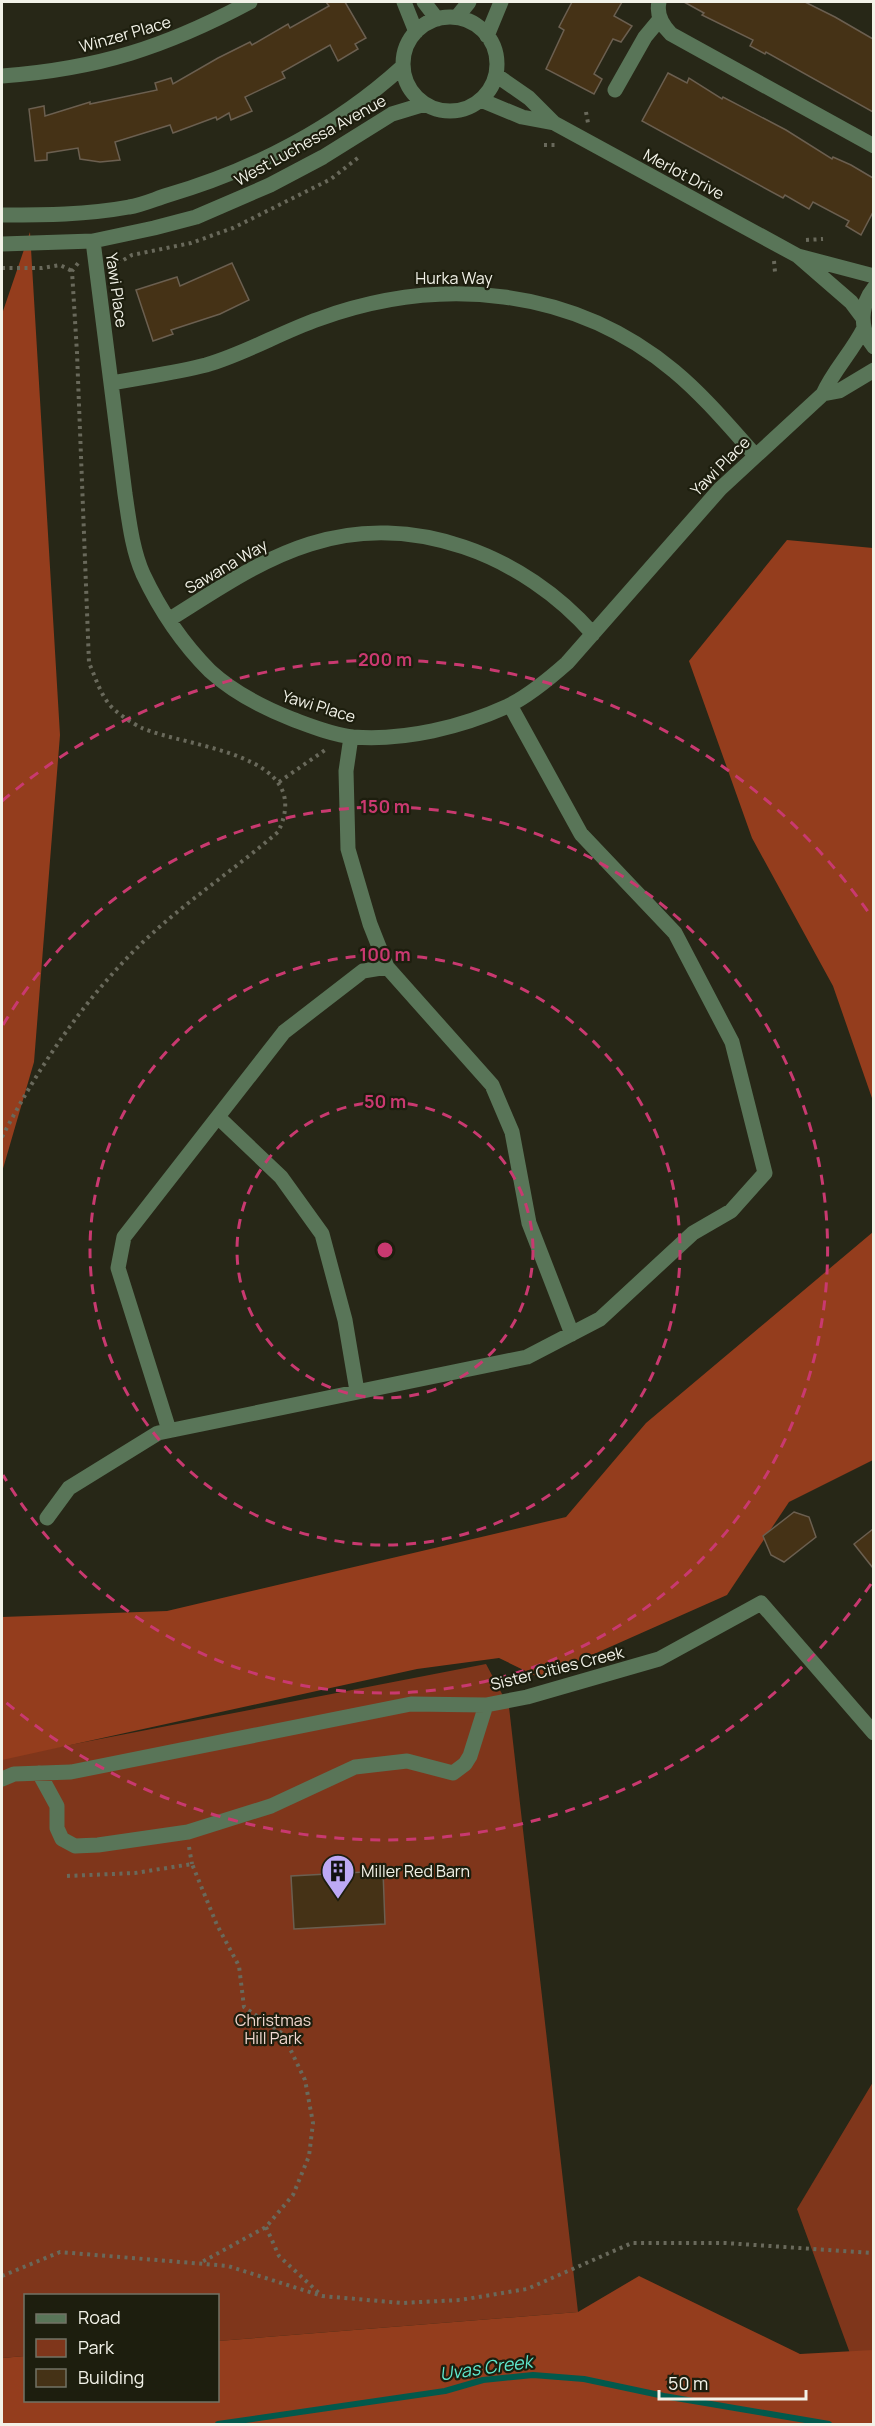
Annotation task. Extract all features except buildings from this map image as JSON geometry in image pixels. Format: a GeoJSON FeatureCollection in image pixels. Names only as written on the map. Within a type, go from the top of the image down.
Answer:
{"type":"FeatureCollection","features":[{"type":"Feature","properties":{"kind":"street","name":"Winzer Place"},"geometry":{"type":"LineString","coordinates":[[2,76],[55,71],[146,50],[183,36],[250,2]]}},
{"type":"Feature","properties":{"kind":"street"},"geometry":{"type":"LineString","coordinates":[[404,2],[416,32]]}},
{"type":"Feature","properties":{"kind":"street"},"geometry":{"type":"LineString","coordinates":[[424,2],[437,19]]}},
{"type":"Feature","properties":{"kind":"street"},"geometry":{"type":"LineString","coordinates":[[457,17],[469,2]]}},
{"type":"Feature","properties":{"kind":"street"},"geometry":{"type":"LineString","coordinates":[[487,36],[501,2]]}},
{"type":"Feature","properties":{"kind":"street"},"geometry":{"type":"LineString","coordinates":[[659,2],[660,19],[671,34],[873,146]]}},
{"type":"Feature","properties":{"kind":"street"},"geometry":{"type":"LineString","coordinates":[[457,17],[469,21],[482,30],[492,43],[497,58],[496,75],[490,88],[480,100],[468,108],[453,111],[438,110],[424,104],[413,94],[406,82],[402,67],[404,52],[422,26],[437,19],[457,17]]}},
{"type":"Feature","properties":{"kind":"street"},"geometry":{"type":"LineString","coordinates":[[615,90],[645,37],[660,19]]}},
{"type":"Feature","properties":{"kind":"street","name":"West Luchessa Avenue"},"geometry":{"type":"LineString","coordinates":[[2,215],[61,215],[130,207],[197,187],[274,155],[376,90],[402,67]]}},
{"type":"Feature","properties":{"kind":"street","name":"Merlot Drive"},"geometry":{"type":"LineString","coordinates":[[496,75],[529,98],[554,123],[798,256],[851,302],[873,347]]}},
{"type":"Feature","properties":{"kind":"street","name":"Merlot Drive"},"geometry":{"type":"LineString","coordinates":[[480,100],[522,117],[554,123]]}},
{"type":"Feature","properties":{"kind":"street","name":"West Luchessa Avenue"},"geometry":{"type":"LineString","coordinates":[[2,244],[93,241],[196,217],[234,202],[323,157],[392,114],[424,104]]}},
{"type":"Feature","properties":{"kind":"street","name":"Yawi Place"},"geometry":{"type":"LineString","coordinates":[[93,241],[131,535],[142,572],[187,644],[212,672],[271,711],[351,736],[394,736],[434,730],[473,720],[510,705],[540,686],[567,663],[713,497],[755,455],[823,394]]}},
{"type":"Feature","properties":{"kind":"street","name":"Merlot Drive"},"geometry":{"type":"LineString","coordinates":[[798,256],[873,276]]}},
{"type":"Feature","properties":{"kind":"street"},"geometry":{"type":"LineString","coordinates":[[823,394],[829,380],[854,349],[863,323],[863,309],[873,288]]}},
{"type":"Feature","properties":{"kind":"street","name":"Hurka Way"},"geometry":{"type":"LineString","coordinates":[[112,382],[207,364],[318,319],[366,304],[414,295],[471,294],[519,298],[560,308],[609,329],[648,351],[705,400],[755,455]]}},
{"type":"Feature","properties":{"kind":"street"},"geometry":{"type":"LineString","coordinates":[[823,394],[839,391],[873,370]]}},
{"type":"Feature","properties":{"kind":"street","name":"Sawana Way"},"geometry":{"type":"LineString","coordinates":[[170,619],[241,574],[311,543],[344,536],[392,533],[427,536],[464,546],[492,558],[552,596],[581,620],[593,634]]}},
{"type":"Feature","properties":{"kind":"street"},"geometry":{"type":"LineString","coordinates":[[47,1518],[69,1488],[158,1433],[527,1357],[600,1319],[693,1233],[731,1211],[765,1173],[732,1042],[675,933],[581,834],[510,705]]}},
{"type":"Feature","properties":{"kind":"street"},"geometry":{"type":"LineString","coordinates":[[351,736],[346,771],[348,849],[370,924],[387,967],[492,1085],[512,1132],[529,1223],[572,1334]]}},
{"type":"Feature","properties":{"kind":"street"},"geometry":{"type":"LineString","coordinates":[[169,1430],[118,1268],[124,1237],[284,1032],[363,971],[387,967]]}},
{"type":"Feature","properties":{"kind":"street"},"geometry":{"type":"LineString","coordinates":[[218,1117],[280,1177],[322,1234],[345,1320],[357,1391]]}},
{"type":"Feature","properties":{"kind":"street","name":"Sister Cities Creek"},"geometry":{"type":"LineString","coordinates":[[2,1779],[14,1774],[71,1772],[411,1704],[486,1705],[527,1696],[659,1659],[761,1603],[873,1733]]}},
{"type":"Feature","properties":{"kind":"street"},"geometry":{"type":"LineString","coordinates":[[39,1773],[57,1806],[57,1828],[62,1839],[75,1846],[98,1845],[188,1832],[271,1806],[356,1767],[407,1761],[453,1773],[465,1764],[470,1756],[486,1705]]}},
{"type":"Feature","properties":{"kind":"path"},"geometry":{"type":"LineString","coordinates":[[2,1137],[16,1109],[70,1025],[108,979],[183,907],[278,832],[284,818],[286,803],[279,782],[270,771],[261,766],[208,747],[141,728],[109,704],[89,663],[72,271],[78,264]]}},
{"type":"Feature","properties":{"kind":"path"},"geometry":{"type":"LineString","coordinates":[[2,268],[42,268],[60,265],[72,271]]}},
{"type":"Feature","properties":{"kind":"path"},"geometry":{"type":"LineString","coordinates":[[279,782],[325,750]]}},
{"type":"Feature","properties":{"kind":"path"},"geometry":{"type":"LineString","coordinates":[[67,1876],[135,1873],[192,1864],[217,1925],[238,1966],[244,2007],[283,2034],[305,2080],[313,2123],[309,2156],[294,2195],[266,2227],[199,2264]]}},
{"type":"Feature","properties":{"kind":"path"},"geometry":{"type":"LineString","coordinates":[[266,2227],[279,2256],[322,2296]]}},
{"type":"Feature","properties":{"kind":"path"},"geometry":{"type":"LineString","coordinates":[[2,2276],[60,2252],[228,2266],[322,2296],[402,2303],[460,2300],[527,2289],[632,2243],[725,2243],[873,2253]]}},
{"type":"Feature","properties":{"kind":"green space","name":"Christmas Hill Park"},"geometry":{"type":"Polygon","coordinates":[[[486,1664],[509,1707],[578,2312],[219,2341],[219,2294],[24,2294],[24,2356],[2,2358],[2,1758],[486,1664]]]}},
{"type":"Feature","properties":{"kind":"green space"},"geometry":{"type":"Polygon","coordinates":[[[873,2082],[873,2416],[797,2209],[873,2082]]]}},
{"type":"Feature","properties":{"kind":"shaded area"},"geometry":{"type":"Polygon","coordinates":[[[30,232],[60,735],[34,1062],[2,1172],[2,314],[30,232]]]}},
{"type":"Feature","properties":{"kind":"shaded area"},"geometry":{"type":"Polygon","coordinates":[[[787,540],[873,548],[873,1101],[833,986],[752,838],[689,661],[787,540]]]}},
{"type":"Feature","properties":{"kind":"shaded area"},"geometry":{"type":"Polygon","coordinates":[[[873,1232],[873,1460],[789,1502],[727,1595],[540,1678],[499,1658],[417,1669],[2,1760],[2,1617],[167,1611],[566,1517],[646,1423],[873,1232]]]}},
{"type":"Feature","properties":{"kind":"shaded area"},"geometry":{"type":"Polygon","coordinates":[[[639,2276],[800,2354],[873,2350],[873,2424],[2,2424],[2,2358],[24,2356],[24,2402],[219,2402],[219,2341],[578,2312],[639,2276]]]}},
{"type":"Feature","properties":{"kind":"waterway","name":"Uvas Creek"},"geometry":{"type":"LineString","coordinates":[[218,2424],[445,2391],[483,2380],[533,2375],[584,2379],[664,2396],[829,2424]]}},
{"type":"Feature","properties":{"kind":"place","name":"Miller Red Barn"},"geometry":{"type":"Point","coordinates":[338,1900]}}]}
